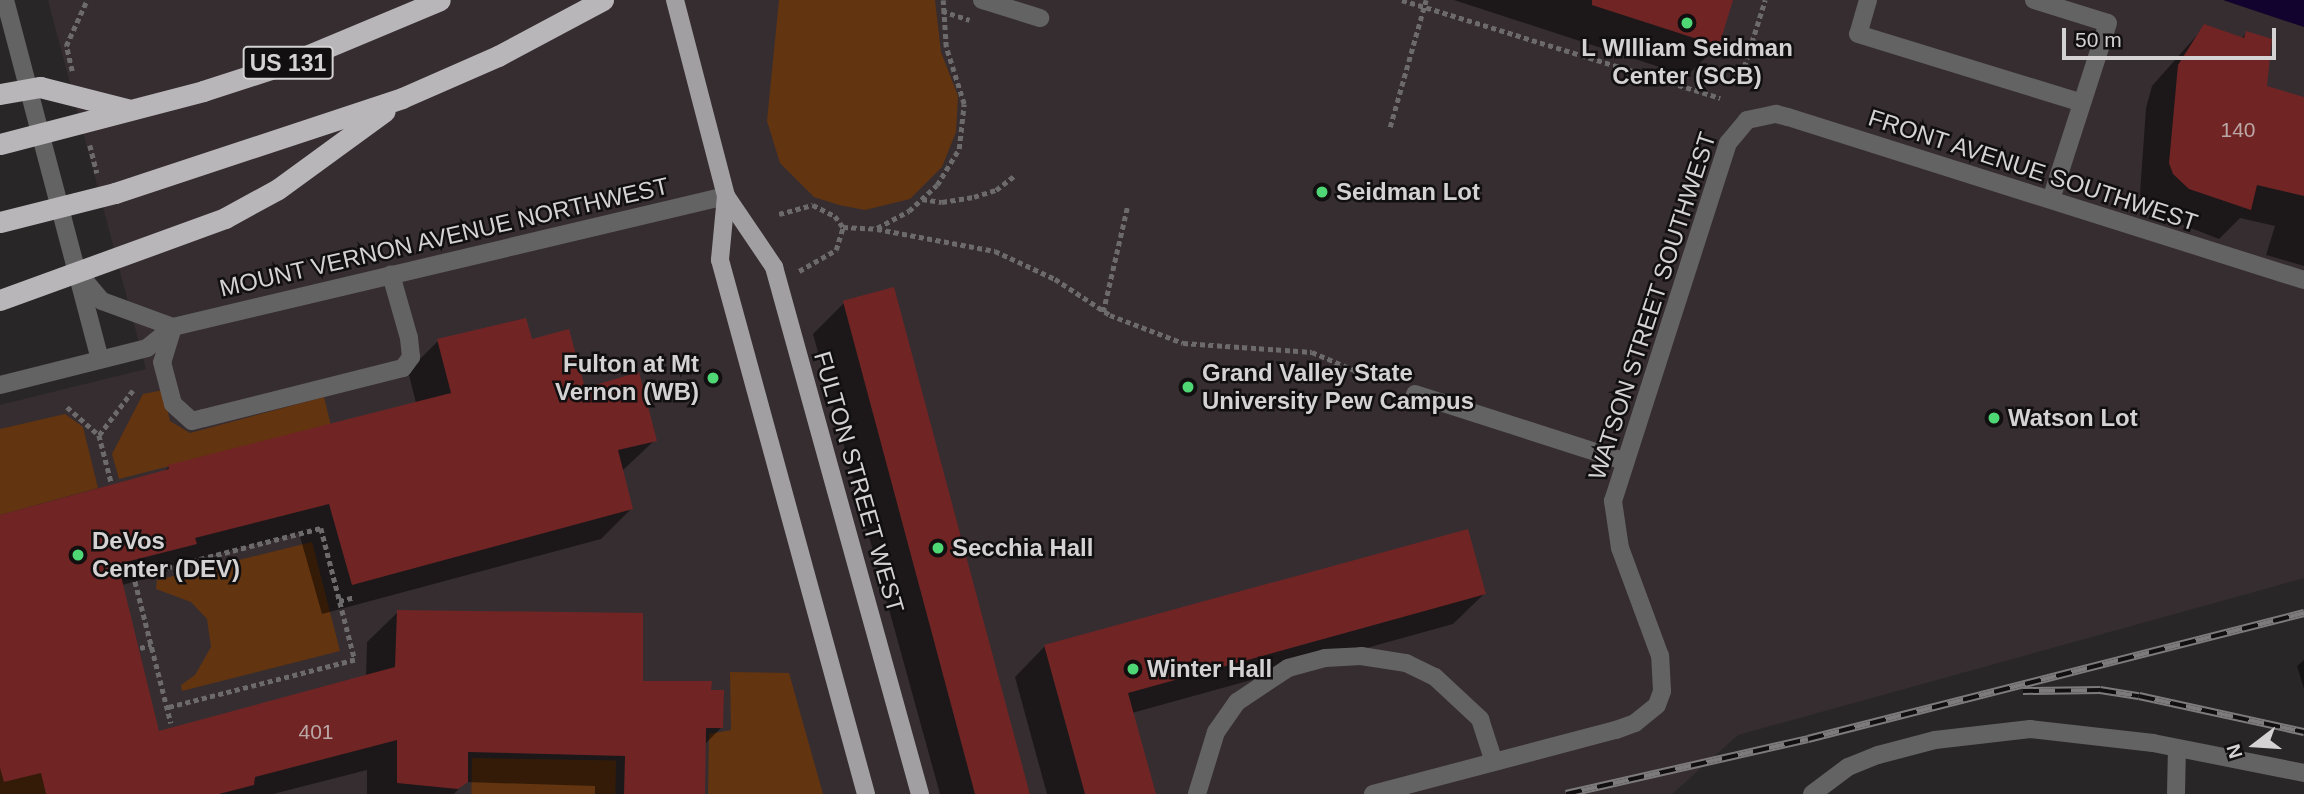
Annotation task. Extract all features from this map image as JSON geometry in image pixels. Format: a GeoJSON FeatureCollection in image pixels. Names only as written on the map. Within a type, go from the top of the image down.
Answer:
{"type":"FeatureCollection","features":[{"type":"Feature","properties":{"kind":"highway","name":"US 131"},"geometry":{"type":"LineString","coordinates":[[87,111],[130,110],[292,62],[440,0]]}},
{"type":"Feature","properties":{"kind":"highway","name":"US 131"},"geometry":{"type":"LineString","coordinates":[[6,220],[115,193],[402,98],[603,0]]}},
{"type":"Feature","properties":{"kind":"highway"},"geometry":{"type":"LineString","coordinates":[[0,94],[40,87],[87,111]]}},
{"type":"Feature","properties":{"kind":"highway"},"geometry":{"type":"LineString","coordinates":[[0,300],[225,218],[278,189],[402,98]]}},
{"type":"Feature","properties":{"kind":"highway"},"geometry":{"type":"LineString","coordinates":[[0,144],[87,111]]}},
{"type":"Feature","properties":{"kind":"main road","name":"FULTON STREET WEST"},"geometry":{"type":"LineString","coordinates":[[675,0],[726,196],[774,267],[919,794]]}},
{"type":"Feature","properties":{"kind":"main road","name":"FULTON STREET WEST"},"geometry":{"type":"LineString","coordinates":[[726,196],[720,260],[866,794]]}},
{"type":"Feature","properties":{"kind":"street"},"geometry":{"type":"LineString","coordinates":[[5,0],[100,359]]}},
{"type":"Feature","properties":{"kind":"street"},"geometry":{"type":"LineString","coordinates":[[982,0],[1040,18]]}},
{"type":"Feature","properties":{"kind":"street"},"geometry":{"type":"LineString","coordinates":[[1868,0],[1858,34],[2084,103],[2108,23],[2034,0]]}},
{"type":"Feature","properties":{"kind":"street"},"geometry":{"type":"LineString","coordinates":[[2051,199],[2079,102]]}},
{"type":"Feature","properties":{"kind":"street","name":"FRONT AVENUE SOUTHWEST"},"geometry":{"type":"LineString","coordinates":[[1747,120],[1776,114],[2304,280]]}},
{"type":"Feature","properties":{"kind":"street","name":"WATSON STREET SOUTHWEST"},"geometry":{"type":"LineString","coordinates":[[1373,794],[1616,730],[1635,723],[1657,705],[1663,673],[1655,639],[1615,529],[1613,501],[1728,144],[1747,120]]}},
{"type":"Feature","properties":{"kind":"street","name":"MOUNT VERNON AVENUE NORTHWEST"},"geometry":{"type":"LineString","coordinates":[[0,385],[147,348],[173,327],[726,196]]}},
{"type":"Feature","properties":{"kind":"street"},"geometry":{"type":"LineString","coordinates":[[77,272],[102,301],[173,327],[162,362],[173,404],[192,421],[402,369],[411,357],[409,338],[391,275]]}},
{"type":"Feature","properties":{"kind":"street"},"geometry":{"type":"LineString","coordinates":[[1415,394],[1624,461]]}},
{"type":"Feature","properties":{"kind":"street"},"geometry":{"type":"LineString","coordinates":[[1197,794],[1216,732],[1237,702],[1288,668],[1325,658],[1361,656],[1406,663],[1435,677],[1480,719],[1494,762]]}},
{"type":"Feature","properties":{"kind":"street"},"geometry":{"type":"LineString","coordinates":[[1812,794],[1848,767],[1878,755],[1992,731],[2030,729],[2177,748],[2304,773]]}},
{"type":"Feature","properties":{"kind":"street"},"geometry":{"type":"LineString","coordinates":[[2176,794],[2177,748]]}},
{"type":"Feature","properties":{"kind":"path"},"geometry":{"type":"LineString","coordinates":[[88,0],[66,46],[87,111],[98,180]]}},
{"type":"Feature","properties":{"kind":"path"},"geometry":{"type":"LineString","coordinates":[[877,229],[922,199],[949,168],[963,127],[964,104],[942,22],[943,0]]}},
{"type":"Feature","properties":{"kind":"path"},"geometry":{"type":"LineString","coordinates":[[1402,0],[1720,98]]}},
{"type":"Feature","properties":{"kind":"path"},"geometry":{"type":"LineString","coordinates":[[1390,127],[1426,0]]}},
{"type":"Feature","properties":{"kind":"path"},"geometry":{"type":"LineString","coordinates":[[1739,83],[1765,0]]}},
{"type":"Feature","properties":{"kind":"path"},"geometry":{"type":"LineString","coordinates":[[922,199],[974,197],[996,190],[1016,175]]}},
{"type":"Feature","properties":{"kind":"path"},"geometry":{"type":"LineString","coordinates":[[779,214],[813,205],[835,216],[843,227]]}},
{"type":"Feature","properties":{"kind":"path"},"geometry":{"type":"LineString","coordinates":[[1103,312],[1127,208]]}},
{"type":"Feature","properties":{"kind":"path"},"geometry":{"type":"LineString","coordinates":[[843,227],[877,229],[995,251],[1055,279],[1103,312],[1183,343],[1312,352],[1368,376]]}},
{"type":"Feature","properties":{"kind":"path"},"geometry":{"type":"LineString","coordinates":[[799,271],[836,250],[843,227]]}},
{"type":"Feature","properties":{"kind":"path"},"geometry":{"type":"LineString","coordinates":[[99,435],[133,390]]}},
{"type":"Feature","properties":{"kind":"path"},"geometry":{"type":"LineString","coordinates":[[67,407],[99,435],[111,481]]}},
{"type":"Feature","properties":{"kind":"path"},"geometry":{"type":"LineString","coordinates":[[134,576],[321,528],[355,660],[167,709]]}},
{"type":"Feature","properties":{"kind":"path"},"geometry":{"type":"LineString","coordinates":[[131,565],[171,723]]}},
{"type":"Feature","properties":{"kind":"path"},"geometry":{"type":"LineString","coordinates":[[340,601],[355,597]]}},
{"type":"Feature","properties":{"kind":"path"},"geometry":{"type":"LineString","coordinates":[[139,648],[152,645]]}},
{"type":"Feature","properties":{"kind":"shaded area","name":"Grand Valley State University Pew Campus"},"geometry":{"type":"Polygon","coordinates":[[[48,0],[2223,0],[2304,27],[2304,578],[1738,735],[1672,794],[0,794],[0,405],[146,369],[48,0]]]}},
{"type":"Feature","properties":{"kind":"shaded area"},"geometry":{"type":"Polygon","coordinates":[[[779,0],[935,0],[941,52],[958,96],[956,132],[942,167],[910,199],[865,210],[839,205],[814,197],[780,163],[767,121],[779,0]]]}},
{"type":"Feature","properties":{"kind":"shaded area"},"geometry":{"type":"Polygon","coordinates":[[[2223,0],[2304,0],[2304,27],[2223,0]]]}},
{"type":"Feature","properties":{"kind":"shaded area"},"geometry":{"type":"Polygon","coordinates":[[[163,390],[170,421],[190,433],[324,397],[332,430],[318,428],[119,479],[112,454],[143,394],[163,390]]]}},
{"type":"Feature","properties":{"kind":"shaded area"},"geometry":{"type":"Polygon","coordinates":[[[65,414],[83,427],[98,488],[0,515],[0,429],[65,414]]]}},
{"type":"Feature","properties":{"kind":"shaded area"},"geometry":{"type":"Polygon","coordinates":[[[312,542],[340,651],[182,691],[181,685],[195,675],[211,647],[207,619],[191,602],[156,589],[157,580],[312,542]]]}},
{"type":"Feature","properties":{"kind":"shaded area"},"geometry":{"type":"Polygon","coordinates":[[[730,672],[789,673],[823,794],[708,794],[709,734],[731,730],[730,672]]]}},
{"type":"Feature","properties":{"kind":"shaded area"},"geometry":{"type":"Polygon","coordinates":[[[472,758],[616,761],[615,794],[471,794],[472,758]]]}},
{"type":"Feature","properties":{"kind":"shaded area"},"geometry":{"type":"Polygon","coordinates":[[[0,768],[4,782],[41,773],[46,794],[0,794],[0,768]]]}},
{"type":"Feature","properties":{"kind":"building","name":"L WIlliam Seidman Center (SCB)"},"geometry":{"type":"Polygon","coordinates":[[[1592,0],[1733,0],[1719,46],[1592,5],[1592,0]]]}},
{"type":"Feature","properties":{"kind":"building"},"geometry":{"type":"Polygon","coordinates":[[[2204,24],[2244,38],[2246,31],[2272,39],[2267,86],[2304,97],[2304,196],[2257,185],[2251,210],[2189,189],[2173,174],[2169,163],[2178,65],[2204,24]]]}},
{"type":"Feature","properties":{"kind":"building","name":"Secchia Hall"},"geometry":{"type":"Polygon","coordinates":[[[894,287],[1030,794],[975,794],[843,301],[894,287]]]}},
{"type":"Feature","properties":{"kind":"building","name":"DeVos Center (DEV)"},"geometry":{"type":"Polygon","coordinates":[[[526,318],[532,339],[569,329],[585,388],[639,372],[657,441],[618,450],[633,509],[352,585],[329,504],[195,538],[197,544],[118,564],[159,731],[395,667],[397,610],[643,613],[643,681],[712,681],[711,690],[724,690],[723,728],[706,728],[705,794],[624,794],[625,756],[468,752],[468,782],[458,789],[397,783],[397,740],[255,777],[254,785],[219,794],[46,794],[41,773],[4,782],[0,768],[0,515],[169,469],[168,465],[451,393],[437,339],[526,318]]]}},
{"type":"Feature","properties":{"kind":"building","name":"Winter Hall"},"geometry":{"type":"Polygon","coordinates":[[[1468,529],[1486,594],[1128,693],[1156,794],[1085,794],[1044,645],[1468,529]]]}},
{"type":"Feature","properties":{"kind":"railway"},"geometry":{"type":"LineString","coordinates":[[1566,794],[1808,739],[2304,613]]}},
{"type":"Feature","properties":{"kind":"railway"},"geometry":{"type":"LineString","coordinates":[[2023,691],[2100,690],[2304,732]]}},
{"type":"Feature","properties":{"kind":"place","name":"L WIlliam Seidman Center (SCB)"},"geometry":{"type":"Point","coordinates":[1687,23]}},
{"type":"Feature","properties":{"kind":"place","name":"Seidman Lot"},"geometry":{"type":"Point","coordinates":[1322,192]}},
{"type":"Feature","properties":{"kind":"place","name":"Fulton at Mt Vernon (WB)"},"geometry":{"type":"Point","coordinates":[713,378]}},
{"type":"Feature","properties":{"kind":"place","name":"Grand Valley State University Pew Campus"},"geometry":{"type":"Point","coordinates":[1188,387]}},
{"type":"Feature","properties":{"kind":"place","name":"Watson Lot"},"geometry":{"type":"Point","coordinates":[1994,418]}},
{"type":"Feature","properties":{"kind":"place","name":"Secchia Hall"},"geometry":{"type":"Point","coordinates":[938,548]}},
{"type":"Feature","properties":{"kind":"place","name":"DeVos Center (DEV)"},"geometry":{"type":"Point","coordinates":[78,555]}},
{"type":"Feature","properties":{"kind":"place","name":"Winter Hall"},"geometry":{"type":"Point","coordinates":[1133,669]}}]}
